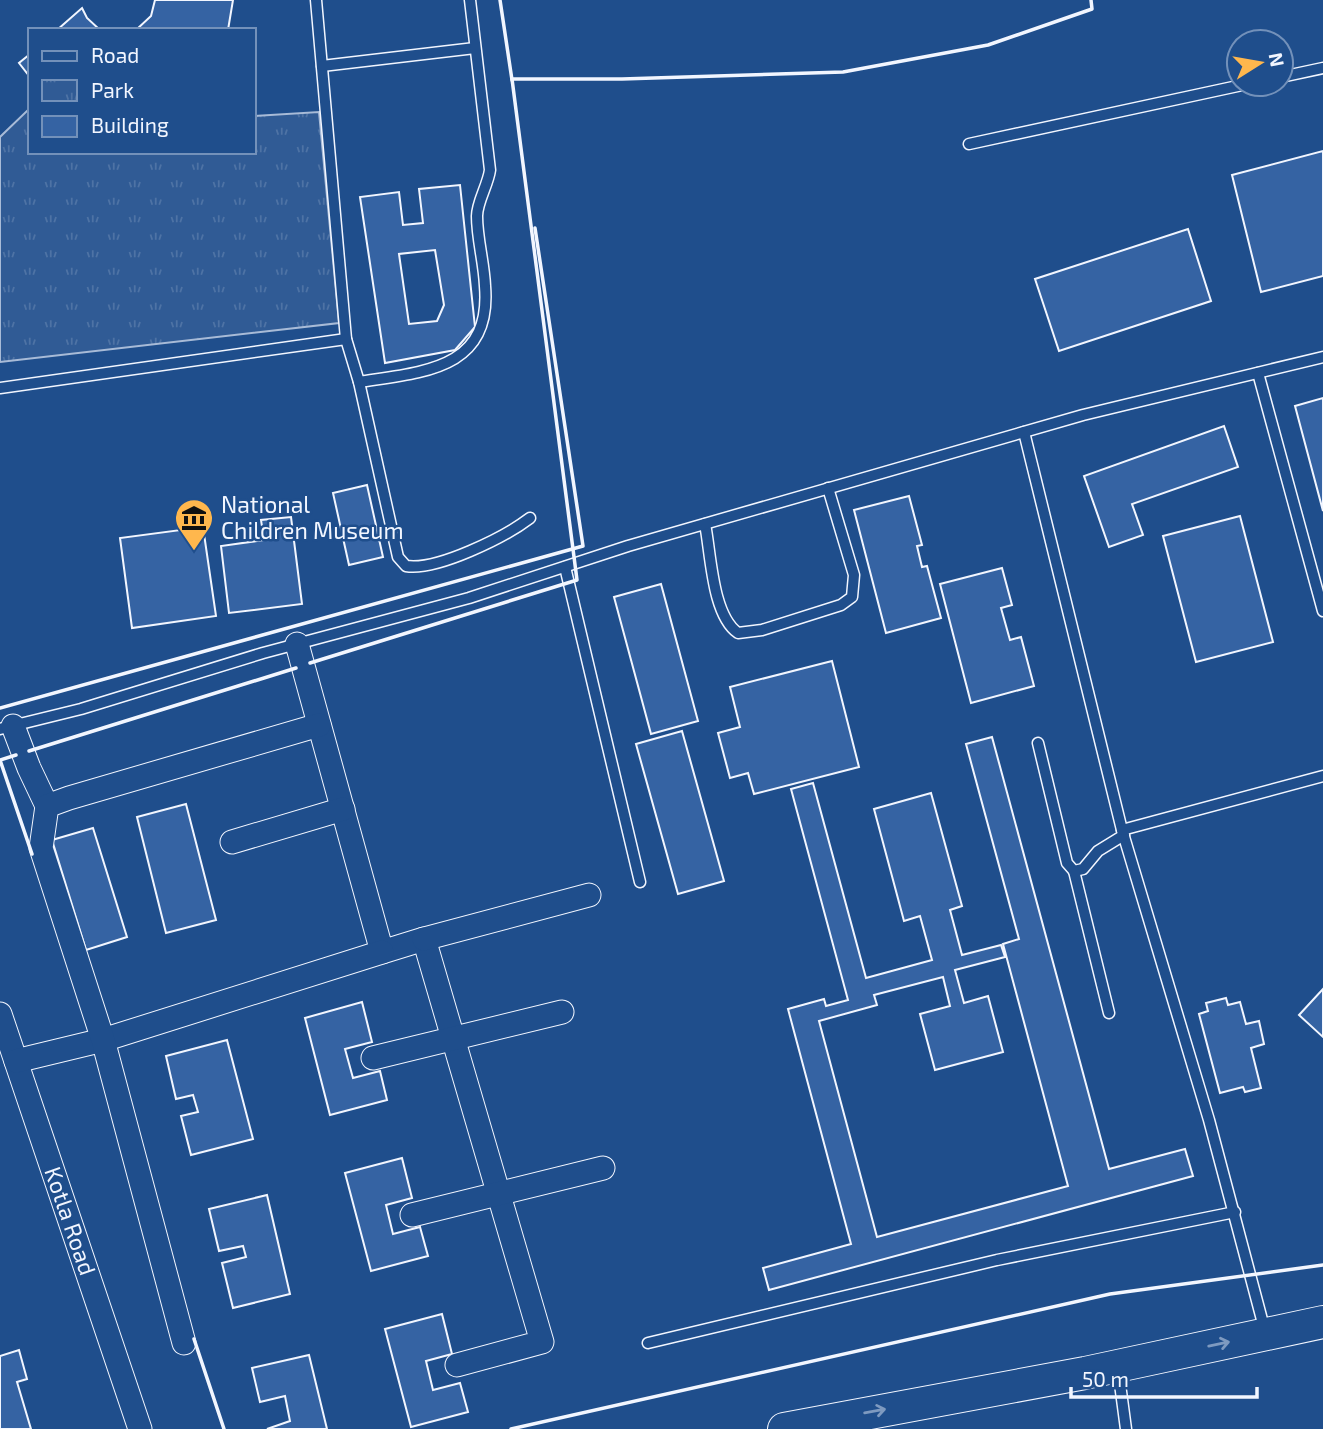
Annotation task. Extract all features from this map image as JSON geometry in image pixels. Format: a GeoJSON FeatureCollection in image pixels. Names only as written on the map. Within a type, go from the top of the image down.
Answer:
{"type":"FeatureCollection","features":[{"type":"Feature","properties":{"kind":"main road"},"geometry":{"type":"LineString","coordinates":[[784,1429],[1117,1366],[1323,1322]]}},
{"type":"Feature","properties":{"kind":"street"},"geometry":{"type":"LineString","coordinates":[[298,644],[382,952]]}},
{"type":"Feature","properties":{"kind":"street"},"geometry":{"type":"LineString","coordinates":[[47,806],[320,725]]}},
{"type":"Feature","properties":{"kind":"street"},"geometry":{"type":"LineString","coordinates":[[7,727],[47,806],[41,848],[103,1040],[184,1343]]}},
{"type":"Feature","properties":{"kind":"street"},"geometry":{"type":"LineString","coordinates":[[232,842],[343,809]]}},
{"type":"Feature","properties":{"kind":"street"},"geometry":{"type":"LineString","coordinates":[[16,1061],[103,1040],[424,939],[589,895]]}},
{"type":"Feature","properties":{"kind":"street"},"geometry":{"type":"LineString","coordinates":[[424,939],[542,1342],[457,1365]]}},
{"type":"Feature","properties":{"kind":"street"},"geometry":{"type":"LineString","coordinates":[[373,1058],[562,1012]]}},
{"type":"Feature","properties":{"kind":"street","name":"Kotla Road"},"geometry":{"type":"LineString","coordinates":[[2,1024],[140,1429]]}},
{"type":"Feature","properties":{"kind":"street"},"geometry":{"type":"LineString","coordinates":[[412,1215],[603,1168]]}},
{"type":"Feature","properties":{"kind":"lane"},"geometry":{"type":"LineString","coordinates":[[316,0],[346,339],[359,382],[392,537],[401,563],[418,567],[476,550],[530,518]]}},
{"type":"Feature","properties":{"kind":"lane"},"geometry":{"type":"LineString","coordinates":[[359,382],[445,365],[467,350],[481,327],[486,288],[477,213],[488,184],[490,170],[470,0]]}},
{"type":"Feature","properties":{"kind":"lane"},"geometry":{"type":"LineString","coordinates":[[322,66],[475,48]]}},
{"type":"Feature","properties":{"kind":"lane"},"geometry":{"type":"LineString","coordinates":[[1295,74],[1323,68]]}},
{"type":"Feature","properties":{"kind":"lane"},"geometry":{"type":"LineString","coordinates":[[969,144],[1225,89]]}},
{"type":"Feature","properties":{"kind":"lane"},"geometry":{"type":"LineString","coordinates":[[0,388],[346,339]]}},
{"type":"Feature","properties":{"kind":"lane"},"geometry":{"type":"LineString","coordinates":[[7,727],[81,709],[298,644],[469,598],[705,524],[1024,432],[1323,357]]}},
{"type":"Feature","properties":{"kind":"lane"},"geometry":{"type":"LineString","coordinates":[[1258,373],[1323,611]]}},
{"type":"Feature","properties":{"kind":"lane"},"geometry":{"type":"LineString","coordinates":[[1024,432],[1123,832],[1234,1212],[1265,1334]]}},
{"type":"Feature","properties":{"kind":"lane"},"geometry":{"type":"LineString","coordinates":[[705,524],[720,611],[729,626],[738,633],[762,629],[841,605],[852,597],[854,575],[828,488]]}},
{"type":"Feature","properties":{"kind":"lane"},"geometry":{"type":"LineString","coordinates":[[565,566],[640,882]]}},
{"type":"Feature","properties":{"kind":"lane"},"geometry":{"type":"LineString","coordinates":[[1038,743],[1067,863],[1074,871],[1109,1013]]}},
{"type":"Feature","properties":{"kind":"lane"},"geometry":{"type":"LineString","coordinates":[[1074,871],[1083,869],[1098,850],[1123,832],[1323,776]]}},
{"type":"Feature","properties":{"kind":"lane"},"geometry":{"type":"LineString","coordinates":[[648,1343],[997,1259],[1234,1212]]}},
{"type":"Feature","properties":{"kind":"lane"},"geometry":{"type":"LineString","coordinates":[[1117,1366],[1126,1429]]}},
{"type":"Feature","properties":{"kind":"green space"},"geometry":{"type":"Polygon","coordinates":[[[28,110],[28,154],[256,154],[256,116],[319,112],[339,323],[0,362],[0,137],[28,110]]]}},
{"type":"Feature","properties":{"kind":"building"},"geometry":{"type":"Polygon","coordinates":[[[155,0],[233,0],[228,28],[138,28],[151,16],[155,0]]]}},
{"type":"Feature","properties":{"kind":"building"},"geometry":{"type":"Polygon","coordinates":[[[82,8],[87,18],[98,28],[59,28],[82,8]]]}},
{"type":"Feature","properties":{"kind":"building"},"geometry":{"type":"Polygon","coordinates":[[[28,56],[28,74],[19,63],[28,56]]]}},
{"type":"Feature","properties":{"kind":"building"},"geometry":{"type":"Polygon","coordinates":[[[1323,151],[1323,276],[1261,292],[1232,175],[1323,151]]]}},
{"type":"Feature","properties":{"kind":"building"},"geometry":{"type":"Polygon","coordinates":[[[460,185],[475,327],[455,350],[385,363],[360,197],[399,192],[403,225],[423,223],[419,189],[460,185]],[[435,250],[399,254],[409,324],[437,321],[444,305],[435,250]]]}},
{"type":"Feature","properties":{"kind":"building"},"geometry":{"type":"Polygon","coordinates":[[[1188,229],[1211,301],[1059,351],[1035,279],[1188,229]]]}},
{"type":"Feature","properties":{"kind":"building"},"geometry":{"type":"Polygon","coordinates":[[[1323,398],[1323,511],[1295,406],[1323,398]]]}},
{"type":"Feature","properties":{"kind":"building"},"geometry":{"type":"Polygon","coordinates":[[[1224,426],[1238,467],[1132,504],[1143,535],[1109,547],[1084,476],[1224,426]]]}},
{"type":"Feature","properties":{"kind":"building"},"geometry":{"type":"Polygon","coordinates":[[[367,485],[383,557],[349,565],[333,493],[367,485]]]}},
{"type":"Feature","properties":{"kind":"building"},"geometry":{"type":"Polygon","coordinates":[[[909,496],[922,545],[917,546],[922,567],[927,566],[941,618],[886,633],[854,510],[909,496]]]}},
{"type":"Feature","properties":{"kind":"building"},"geometry":{"type":"Polygon","coordinates":[[[1240,516],[1273,642],[1196,662],[1163,536],[1240,516]]]}},
{"type":"Feature","properties":{"kind":"building"},"geometry":{"type":"Polygon","coordinates":[[[291,517],[302,604],[229,613],[221,546],[264,540],[261,520],[291,517]]]}},
{"type":"Feature","properties":{"kind":"building"},"geometry":{"type":"Polygon","coordinates":[[[203,527],[216,616],[132,628],[120,538],[203,527]]]}},
{"type":"Feature","properties":{"kind":"building"},"geometry":{"type":"Polygon","coordinates":[[[1002,568],[1012,605],[1001,608],[1010,640],[1021,637],[1034,686],[971,703],[940,584],[1002,568]]]}},
{"type":"Feature","properties":{"kind":"building"},"geometry":{"type":"Polygon","coordinates":[[[661,584],[698,721],[651,734],[614,597],[661,584]]]}},
{"type":"Feature","properties":{"kind":"building"},"geometry":{"type":"Polygon","coordinates":[[[832,661],[859,767],[754,794],[748,773],[730,778],[718,733],[740,727],[730,687],[832,661]]]}},
{"type":"Feature","properties":{"kind":"building"},"geometry":{"type":"Polygon","coordinates":[[[682,731],[724,881],[678,894],[636,744],[682,731]]]}},
{"type":"Feature","properties":{"kind":"building"},"geometry":{"type":"Polygon","coordinates":[[[992,737],[1109,1169],[1185,1149],[1193,1176],[769,1290],[763,1268],[851,1244],[788,1009],[824,999],[826,1006],[848,1000],[791,789],[813,783],[866,978],[932,960],[920,916],[904,921],[874,809],[931,793],[962,906],[950,910],[962,955],[1001,945],[1005,957],[955,970],[964,1003],[988,996],[1003,1052],[935,1070],[920,1014],[950,1006],[943,977],[874,995],[877,1005],[819,1021],[877,1237],[1068,1186],[1003,944],[1019,939],[966,744],[992,737]]]}},
{"type":"Feature","properties":{"kind":"building"},"geometry":{"type":"Polygon","coordinates":[[[186,804],[216,920],[166,933],[137,817],[186,804]]]}},
{"type":"Feature","properties":{"kind":"building"},"geometry":{"type":"Polygon","coordinates":[[[93,828],[127,937],[86,950],[52,840],[93,828]]]}},
{"type":"Feature","properties":{"kind":"building"},"geometry":{"type":"Polygon","coordinates":[[[1323,989],[1323,1037],[1299,1015],[1323,989]]]}},
{"type":"Feature","properties":{"kind":"building"},"geometry":{"type":"Polygon","coordinates":[[[1226,998],[1228,1005],[1240,1002],[1246,1024],[1259,1021],[1264,1044],[1251,1048],[1261,1088],[1245,1092],[1243,1087],[1220,1093],[1199,1014],[1208,1011],[1206,1003],[1226,998]]]}},
{"type":"Feature","properties":{"kind":"building"},"geometry":{"type":"Polygon","coordinates":[[[362,1002],[372,1042],[345,1049],[353,1078],[380,1071],[387,1100],[330,1115],[305,1018],[362,1002]]]}},
{"type":"Feature","properties":{"kind":"building"},"geometry":{"type":"Polygon","coordinates":[[[227,1040],[253,1139],[191,1155],[181,1116],[198,1112],[193,1095],[176,1099],[166,1056],[227,1040]]]}},
{"type":"Feature","properties":{"kind":"building"},"geometry":{"type":"Polygon","coordinates":[[[402,1158],[412,1198],[386,1205],[393,1234],[420,1227],[428,1256],[371,1271],[345,1173],[402,1158]]]}},
{"type":"Feature","properties":{"kind":"building"},"geometry":{"type":"Polygon","coordinates":[[[267,1195],[290,1294],[233,1308],[222,1263],[246,1257],[243,1246],[219,1251],[209,1209],[267,1195]]]}},
{"type":"Feature","properties":{"kind":"building"},"geometry":{"type":"Polygon","coordinates":[[[442,1314],[452,1354],[426,1361],[433,1390],[460,1383],[468,1412],[411,1427],[385,1329],[442,1314]]]}},
{"type":"Feature","properties":{"kind":"building"},"geometry":{"type":"Polygon","coordinates":[[[19,1350],[27,1379],[17,1382],[31,1429],[0,1429],[0,1356],[19,1350]]]}},
{"type":"Feature","properties":{"kind":"building"},"geometry":{"type":"Polygon","coordinates":[[[309,1355],[327,1429],[267,1429],[290,1421],[285,1396],[260,1402],[252,1368],[309,1355]]]}},
{"type":"Feature","properties":{"kind":"wall"},"geometry":{"type":"LineString","coordinates":[[500,0],[512,80]]}},
{"type":"Feature","properties":{"kind":"wall"},"geometry":{"type":"LineString","coordinates":[[310,663],[577,580],[512,79],[622,79],[843,72],[988,45],[1092,9],[1091,0]]}},
{"type":"Feature","properties":{"kind":"wall"},"geometry":{"type":"LineString","coordinates":[[0,708],[583,546],[535,228]]}},
{"type":"Feature","properties":{"kind":"wall"},"geometry":{"type":"LineString","coordinates":[[29,751],[296,668]]}},
{"type":"Feature","properties":{"kind":"wall"},"geometry":{"type":"LineString","coordinates":[[16,755],[0,760],[32,854]]}},
{"type":"Feature","properties":{"kind":"wall"},"geometry":{"type":"LineString","coordinates":[[511,1429],[1110,1294],[1323,1265]]}},
{"type":"Feature","properties":{"kind":"wall"},"geometry":{"type":"LineString","coordinates":[[194,1339],[224,1429]]}},
{"type":"Feature","properties":{"kind":"place","name":"National Children Museum"},"geometry":{"type":"Point","coordinates":[194,552]}}]}
